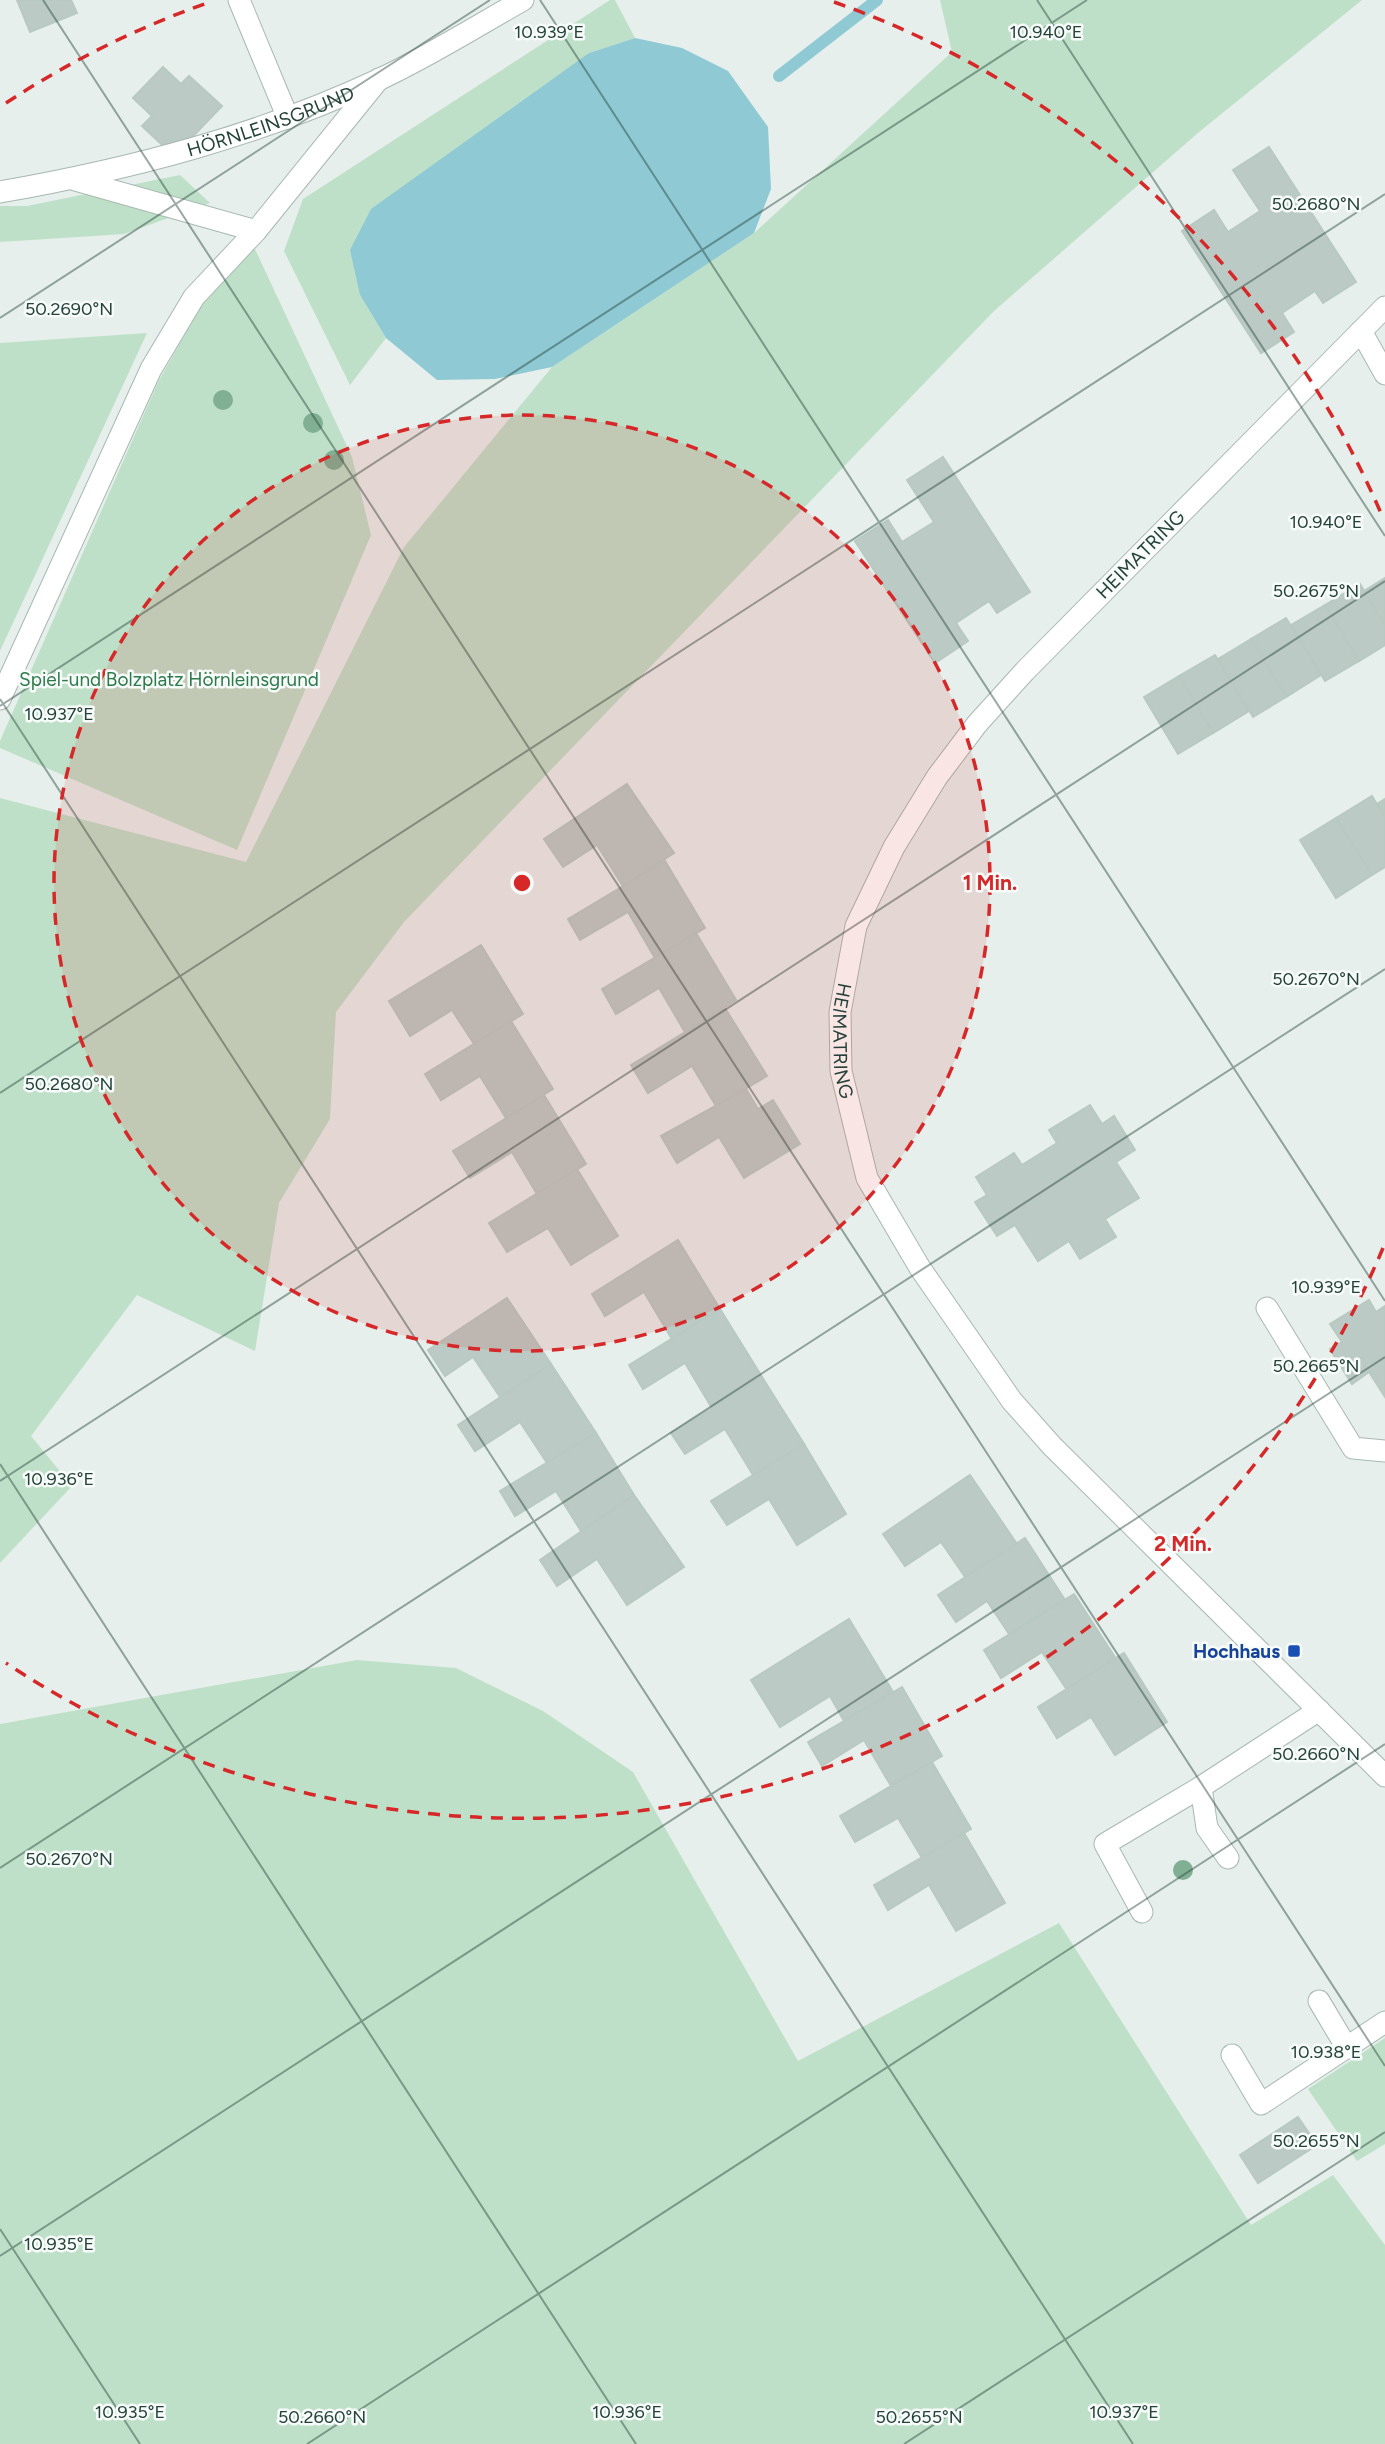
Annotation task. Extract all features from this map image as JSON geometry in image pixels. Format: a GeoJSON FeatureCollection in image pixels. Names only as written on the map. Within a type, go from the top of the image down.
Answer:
{"type":"FeatureCollection","features":[{"type":"Feature","properties":{"kind":"street"},"geometry":{"type":"LineString","coordinates":[[239,0],[288,118]]}},
{"type":"Feature","properties":{"kind":"street","name":"HÖRNLEINSGRUND"},"geometry":{"type":"LineString","coordinates":[[0,192],[174,156],[288,118],[379,79],[523,0]]}},
{"type":"Feature","properties":{"kind":"street"},"geometry":{"type":"LineString","coordinates":[[0,699],[151,369],[194,296],[256,231],[379,79]]}},
{"type":"Feature","properties":{"kind":"street"},"geometry":{"type":"LineString","coordinates":[[73,179],[256,231]]}},
{"type":"Feature","properties":{"kind":"street","name":"HEIMATRING"},"geometry":{"type":"LineString","coordinates":[[1385,307],[1025,671],[977,724],[937,777],[894,846],[856,926],[840,1012],[841,1071],[862,1166],[928,1279],[1012,1401],[1052,1446],[1385,1776]]}},
{"type":"Feature","properties":{"kind":"street"},"geometry":{"type":"LineString","coordinates":[[1361,331],[1385,374]]}},
{"type":"Feature","properties":{"kind":"street"},"geometry":{"type":"LineString","coordinates":[[1267,1308],[1353,1448],[1385,1451]]}},
{"type":"Feature","properties":{"kind":"street"},"geometry":{"type":"LineString","coordinates":[[1143,1912],[1105,1844],[1201,1787],[1319,1710]]}},
{"type":"Feature","properties":{"kind":"street"},"geometry":{"type":"LineString","coordinates":[[1201,1787],[1207,1828],[1228,1858]]}},
{"type":"Feature","properties":{"kind":"street"},"geometry":{"type":"LineString","coordinates":[[1319,2001],[1347,2048]]}},
{"type":"Feature","properties":{"kind":"street"},"geometry":{"type":"LineString","coordinates":[[1233,2055],[1261,2104],[1385,2022]]}},
{"type":"Feature","properties":{"kind":"green space"},"geometry":{"type":"Polygon","coordinates":[[[610,0],[615,0],[635,38],[589,53],[360,295],[386,338],[350,385],[284,251],[303,199],[610,0]]]}},
{"type":"Feature","properties":{"kind":"green space"},"geometry":{"type":"Polygon","coordinates":[[[940,0],[1362,0],[1199,132],[994,311],[404,922],[336,1012],[330,1119],[279,1203],[255,1351],[137,1295],[31,1436],[72,1486],[0,1563],[0,798],[246,862],[404,547],[552,367],[754,233],[952,52],[940,0]]]}},
{"type":"Feature","properties":{"kind":"green space"},"geometry":{"type":"Polygon","coordinates":[[[180,175],[210,203],[124,234],[0,242],[0,206],[27,206],[180,175]]]}},
{"type":"Feature","properties":{"kind":"green space","name":"Spiel-und Bolzplatz Hörnleinsgrund"},"geometry":{"type":"Polygon","coordinates":[[[254,247],[352,457],[371,535],[237,850],[0,748],[0,741],[158,382],[203,302],[254,247]]]}},
{"type":"Feature","properties":{"kind":"green space"},"geometry":{"type":"Polygon","coordinates":[[[147,333],[0,651],[0,343],[147,333]]]}},
{"type":"Feature","properties":{"kind":"green space"},"geometry":{"type":"Polygon","coordinates":[[[357,1660],[456,1668],[543,1711],[633,1772],[798,2061],[1059,1923],[1251,2225],[1333,2175],[1385,2245],[1385,2444],[0,2444],[0,1724],[357,1660]]]}},
{"type":"Feature","properties":{"kind":"green space"},"geometry":{"type":"Polygon","coordinates":[[[1385,2038],[1385,2144],[1357,2161],[1308,2089],[1385,2038]]]}},
{"type":"Feature","properties":{"kind":"water"},"geometry":{"type":"Polygon","coordinates":[[[635,38],[682,48],[728,71],[768,127],[771,189],[754,233],[552,367],[495,379],[437,380],[386,338],[360,295],[350,250],[371,209],[589,53],[635,38]]]}},
{"type":"Feature","properties":{"kind":"building"},"geometry":{"type":"Polygon","coordinates":[[[17,0],[71,0],[77,13],[30,32],[17,0]]]}},
{"type":"Feature","properties":{"kind":"building"},"geometry":{"type":"Polygon","coordinates":[[[163,67],[181,84],[189,76],[222,106],[174,156],[142,126],[152,116],[133,98],[163,67]]]}},
{"type":"Feature","properties":{"kind":"building"},"geometry":{"type":"Polygon","coordinates":[[[1269,147],[1356,282],[1323,303],[1315,291],[1282,313],[1294,332],[1261,353],[1182,231],[1214,210],[1228,232],[1260,211],[1233,170],[1269,147]]]}},
{"type":"Feature","properties":{"kind":"building"},"geometry":{"type":"Polygon","coordinates":[[[943,457],[1030,592],[997,613],[989,601],[956,623],[968,641],[935,663],[855,541],[888,520],[902,542],[934,522],[907,480],[943,457]]]}},
{"type":"Feature","properties":{"kind":"building"},"geometry":{"type":"Polygon","coordinates":[[[1385,578],[1385,626],[1364,591],[1385,578]]]}},
{"type":"Feature","properties":{"kind":"building"},"geometry":{"type":"Polygon","coordinates":[[[1360,584],[1385,626],[1385,645],[1359,661],[1325,605],[1360,584]]]}},
{"type":"Feature","properties":{"kind":"building"},"geometry":{"type":"Polygon","coordinates":[[[1325,605],[1359,661],[1325,681],[1291,625],[1325,605]]]}},
{"type":"Feature","properties":{"kind":"building"},"geometry":{"type":"Polygon","coordinates":[[[1286,618],[1321,675],[1286,697],[1251,639],[1286,618]]]}},
{"type":"Feature","properties":{"kind":"building"},"geometry":{"type":"Polygon","coordinates":[[[1251,639],[1286,697],[1253,717],[1218,659],[1251,639]]]}},
{"type":"Feature","properties":{"kind":"building"},"geometry":{"type":"Polygon","coordinates":[[[1215,655],[1249,711],[1213,733],[1179,676],[1215,655]]]}},
{"type":"Feature","properties":{"kind":"building"},"geometry":{"type":"Polygon","coordinates":[[[1179,676],[1213,733],[1178,754],[1144,697],[1179,676]]]}},
{"type":"Feature","properties":{"kind":"building"},"geometry":{"type":"Polygon","coordinates":[[[627,784],[674,853],[623,886],[597,845],[563,867],[544,839],[627,784]]]}},
{"type":"Feature","properties":{"kind":"building"},"geometry":{"type":"Polygon","coordinates":[[[1372,796],[1385,818],[1385,867],[1372,875],[1336,818],[1372,796]]]}},
{"type":"Feature","properties":{"kind":"building"},"geometry":{"type":"Polygon","coordinates":[[[1385,799],[1385,818],[1377,804],[1385,799]]]}},
{"type":"Feature","properties":{"kind":"building"},"geometry":{"type":"Polygon","coordinates":[[[1336,818],[1372,875],[1336,898],[1300,840],[1336,818]]]}},
{"type":"Feature","properties":{"kind":"building"},"geometry":{"type":"Polygon","coordinates":[[[665,861],[705,928],[655,958],[628,912],[580,940],[568,919],[665,861]]]}},
{"type":"Feature","properties":{"kind":"building"},"geometry":{"type":"Polygon","coordinates":[[[696,933],[736,1000],[685,1032],[659,988],[616,1014],[602,989],[696,933]]]}},
{"type":"Feature","properties":{"kind":"building"},"geometry":{"type":"Polygon","coordinates":[[[481,945],[523,1014],[474,1044],[452,1010],[410,1036],[389,1001],[481,945]]]}},
{"type":"Feature","properties":{"kind":"building"},"geometry":{"type":"Polygon","coordinates":[[[725,1008],[767,1076],[716,1106],[692,1066],[648,1093],[631,1065],[725,1008]]]}},
{"type":"Feature","properties":{"kind":"building"},"geometry":{"type":"Polygon","coordinates":[[[511,1021],[553,1089],[506,1118],[480,1076],[441,1100],[425,1074],[511,1021]]]}},
{"type":"Feature","properties":{"kind":"building"},"geometry":{"type":"Polygon","coordinates":[[[746,1089],[758,1109],[773,1100],[800,1144],[744,1178],[719,1137],[677,1163],[661,1136],[746,1089]]]}},
{"type":"Feature","properties":{"kind":"building"},"geometry":{"type":"Polygon","coordinates":[[[544,1095],[586,1164],[537,1194],[512,1152],[470,1178],[453,1151],[544,1095]]]}},
{"type":"Feature","properties":{"kind":"building"},"geometry":{"type":"Polygon","coordinates":[[[1090,1105],[1102,1124],[1114,1116],[1135,1150],[1116,1162],[1139,1198],[1105,1219],[1116,1237],[1080,1259],[1069,1241],[1038,1261],[1015,1225],[997,1236],[975,1202],[987,1195],[976,1177],[1014,1153],[1022,1165],[1057,1143],[1049,1130],[1090,1105]]]}},
{"type":"Feature","properties":{"kind":"building"},"geometry":{"type":"Polygon","coordinates":[[[577,1169],[618,1236],[571,1265],[548,1228],[507,1252],[489,1223],[577,1169]]]}},
{"type":"Feature","properties":{"kind":"building"},"geometry":{"type":"Polygon","coordinates":[[[678,1240],[720,1309],[672,1339],[644,1292],[605,1316],[592,1294],[678,1240]]]}},
{"type":"Feature","properties":{"kind":"building"},"geometry":{"type":"Polygon","coordinates":[[[507,1298],[551,1364],[500,1397],[473,1357],[445,1376],[428,1350],[507,1298]]]}},
{"type":"Feature","properties":{"kind":"building"},"geometry":{"type":"Polygon","coordinates":[[[1369,1300],[1376,1312],[1385,1306],[1385,1397],[1369,1372],[1352,1384],[1330,1349],[1342,1342],[1330,1324],[1369,1300]]]}},
{"type":"Feature","properties":{"kind":"building"},"geometry":{"type":"Polygon","coordinates":[[[720,1309],[762,1377],[712,1408],[685,1363],[643,1389],[629,1365],[720,1309]]]}},
{"type":"Feature","properties":{"kind":"building"},"geometry":{"type":"Polygon","coordinates":[[[551,1364],[596,1433],[547,1463],[520,1422],[475,1451],[458,1425],[551,1364]]]}},
{"type":"Feature","properties":{"kind":"building"},"geometry":{"type":"Polygon","coordinates":[[[762,1377],[804,1444],[753,1475],[725,1429],[685,1454],[671,1433],[762,1377]]]}},
{"type":"Feature","properties":{"kind":"building"},"geometry":{"type":"Polygon","coordinates":[[[596,1433],[634,1495],[581,1531],[556,1491],[515,1516],[500,1491],[596,1433]]]}},
{"type":"Feature","properties":{"kind":"building"},"geometry":{"type":"Polygon","coordinates":[[[804,1444],[846,1514],[797,1545],[769,1499],[727,1525],[711,1501],[804,1444]]]}},
{"type":"Feature","properties":{"kind":"building"},"geometry":{"type":"Polygon","coordinates":[[[970,1475],[1017,1544],[965,1577],[941,1542],[905,1566],[883,1534],[970,1475]]]}},
{"type":"Feature","properties":{"kind":"building"},"geometry":{"type":"Polygon","coordinates":[[[634,1495],[684,1567],[627,1605],[597,1559],[557,1586],[540,1560],[634,1495]]]}},
{"type":"Feature","properties":{"kind":"building"},"geometry":{"type":"Polygon","coordinates":[[[1025,1538],[1065,1600],[1009,1634],[987,1601],[956,1622],[938,1595],[1025,1538]]]}},
{"type":"Feature","properties":{"kind":"building"},"geometry":{"type":"Polygon","coordinates":[[[1074,1594],[1116,1659],[1067,1690],[1042,1652],[1001,1678],[984,1650],[1074,1594]]]}},
{"type":"Feature","properties":{"kind":"building"},"geometry":{"type":"Polygon","coordinates":[[[849,1619],[893,1692],[844,1721],[830,1696],[780,1727],[751,1680],[849,1619]]]}},
{"type":"Feature","properties":{"kind":"building"},"geometry":{"type":"Polygon","coordinates":[[[1124,1653],[1167,1722],[1115,1755],[1091,1717],[1057,1738],[1038,1707],[1124,1653]]]}},
{"type":"Feature","properties":{"kind":"building"},"geometry":{"type":"Polygon","coordinates":[[[902,1687],[942,1756],[891,1786],[864,1740],[822,1766],[808,1742],[902,1687]]]}},
{"type":"Feature","properties":{"kind":"building"},"geometry":{"type":"Polygon","coordinates":[[[932,1762],[971,1829],[922,1858],[898,1818],[855,1842],[840,1816],[932,1762]]]}},
{"type":"Feature","properties":{"kind":"building"},"geometry":{"type":"Polygon","coordinates":[[[964,1833],[1005,1903],[956,1931],[929,1885],[888,1910],[874,1885],[964,1833]]]}},
{"type":"Feature","properties":{"kind":"building"},"geometry":{"type":"Polygon","coordinates":[[[1298,2117],[1317,2145],[1258,2183],[1240,2155],[1298,2117]]]}},
{"type":"Feature","properties":{"kind":"waterway"},"geometry":{"type":"LineString","coordinates":[[779,76],[877,0]]}},
{"type":"Feature","properties":{"kind":"place","name":"Hochhaus"},"geometry":{"type":"Point","coordinates":[1294,1651]}}]}
